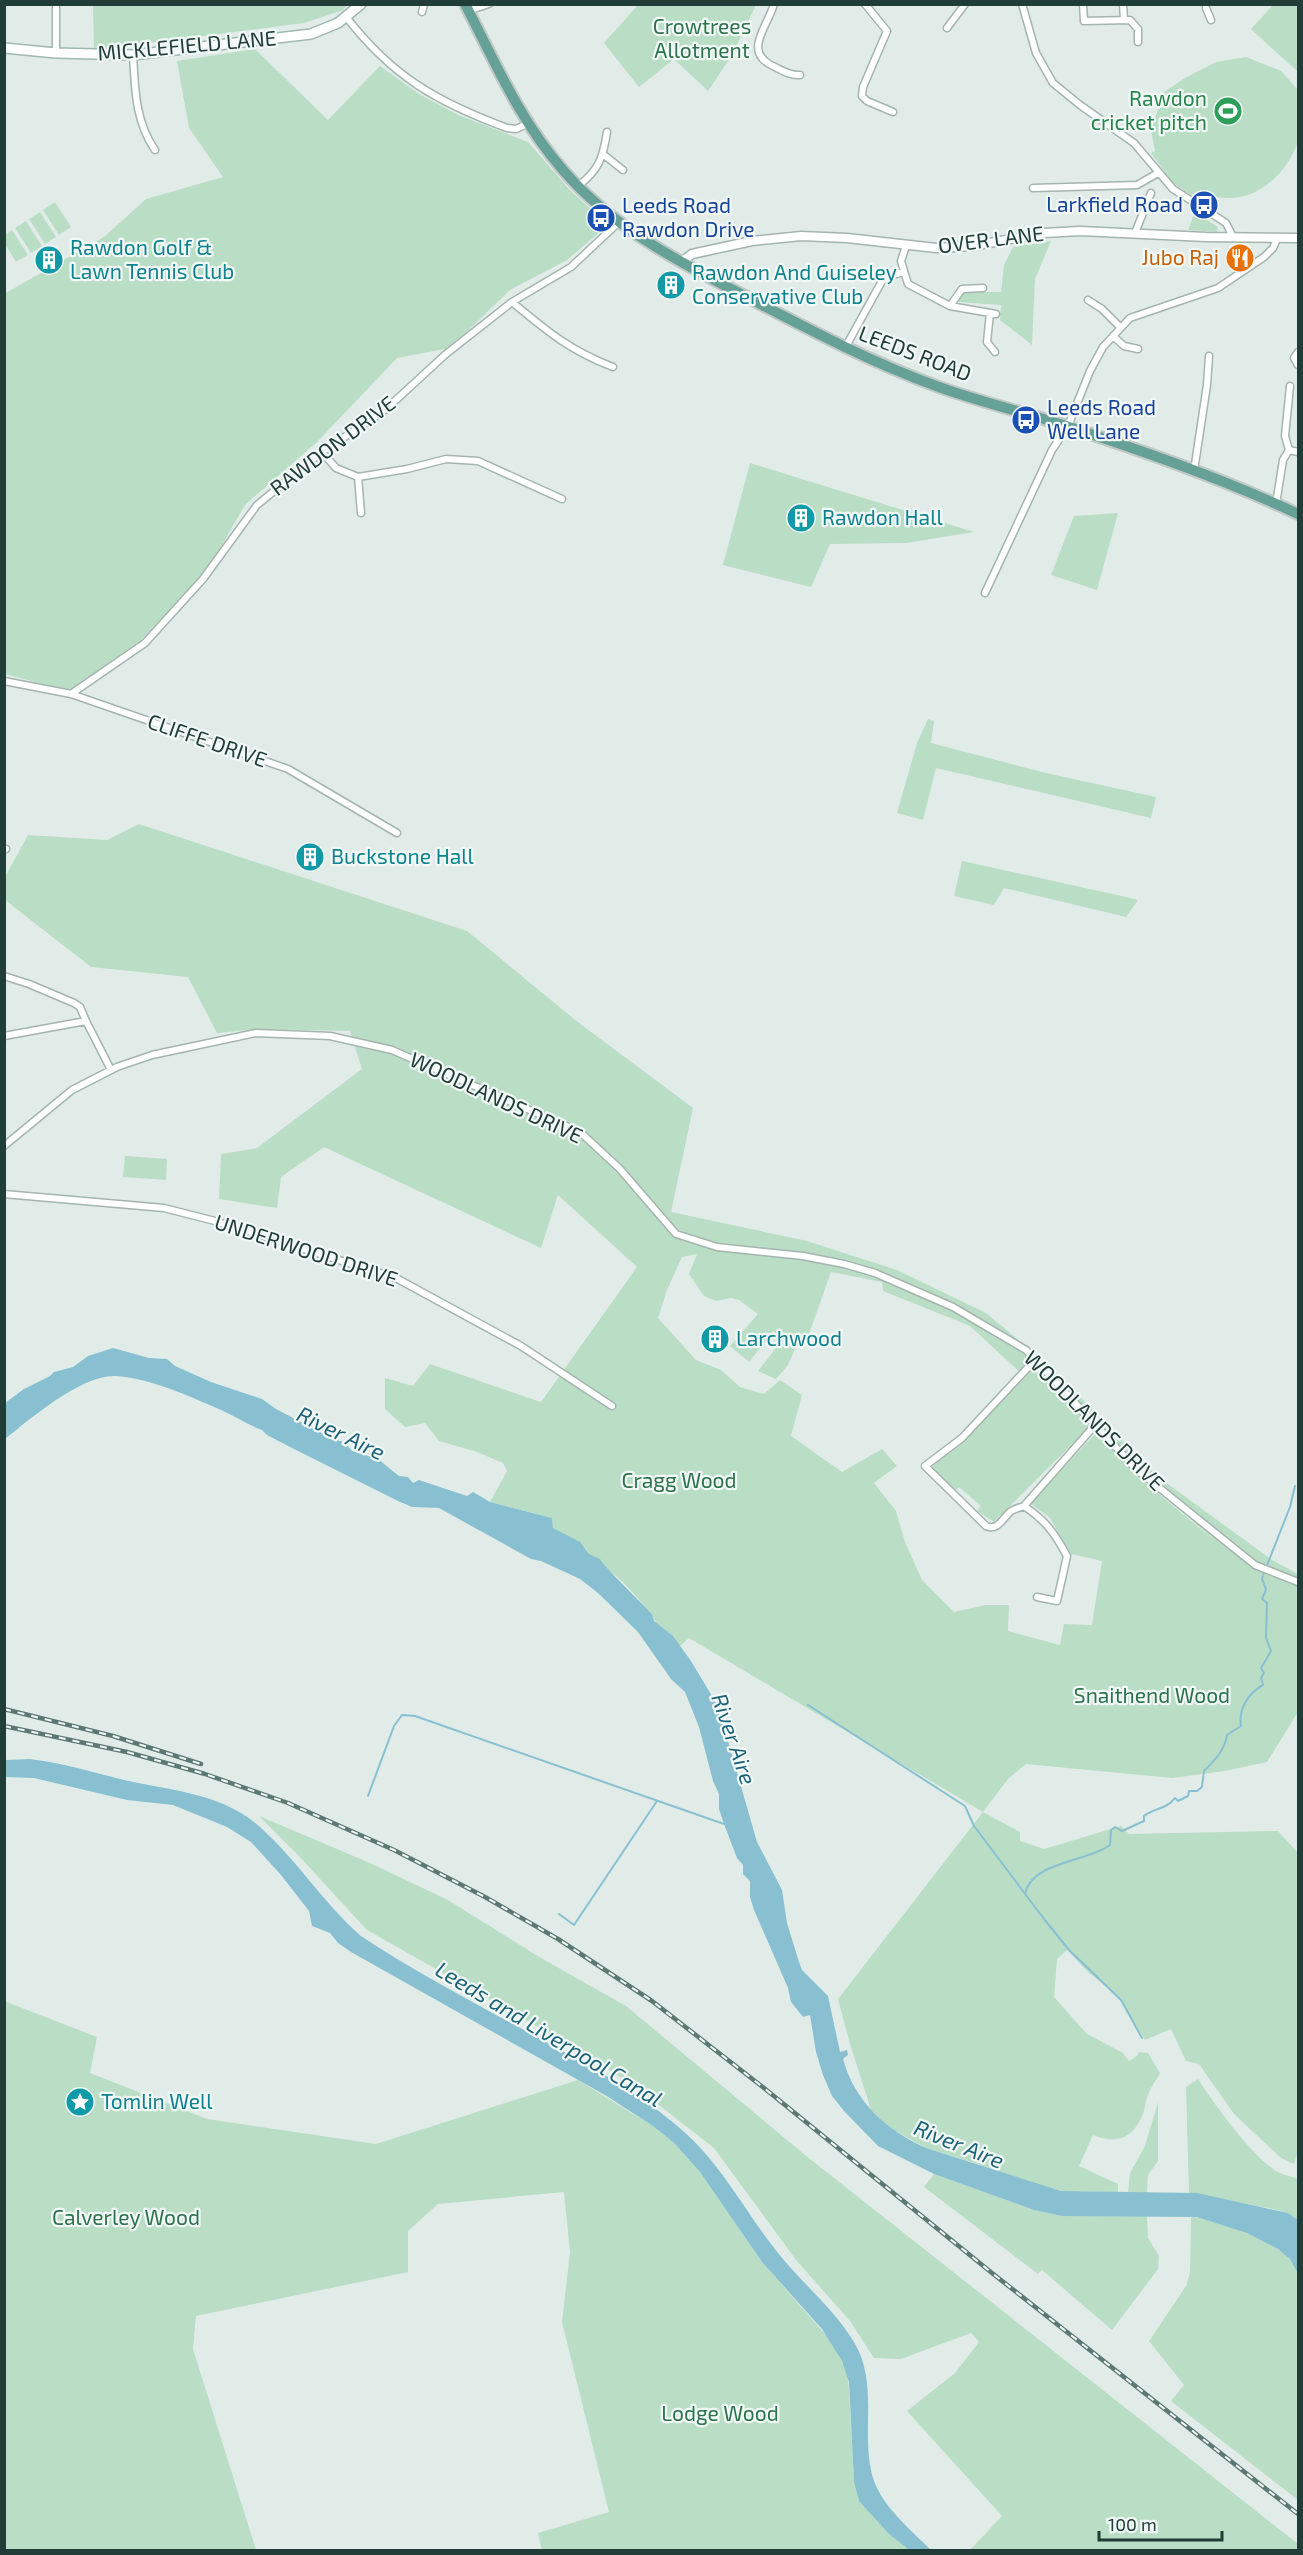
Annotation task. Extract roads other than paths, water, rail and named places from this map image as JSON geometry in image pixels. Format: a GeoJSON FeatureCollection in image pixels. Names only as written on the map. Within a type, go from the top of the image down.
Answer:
{"type":"FeatureCollection","features":[{"type":"Feature","properties":{"kind":"main road","name":"MICKLEFIELD LANE"},"geometry":{"type":"LineString","coordinates":[[4,48],[56,53],[133,55],[311,34],[347,18],[361,4]]}},
{"type":"Feature","properties":{"kind":"main road","name":"LEEDS ROAD"},"geometry":{"type":"LineString","coordinates":[[466,8],[527,124],[578,186],[619,222],[681,262],[845,348],[941,388],[1068,426],[1194,471],[1299,514]]}},
{"type":"Feature","properties":{"kind":"street"},"geometry":{"type":"LineString","coordinates":[[56,4],[56,53]]}},
{"type":"Feature","properties":{"kind":"street"},"geometry":{"type":"LineString","coordinates":[[422,12],[424,4]]}},
{"type":"Feature","properties":{"kind":"street"},"geometry":{"type":"LineString","coordinates":[[466,8],[489,4]]}},
{"type":"Feature","properties":{"kind":"street"},"geometry":{"type":"LineString","coordinates":[[774,4],[758,41],[757,52],[764,62],[793,75],[800,75]]}},
{"type":"Feature","properties":{"kind":"street"},"geometry":{"type":"LineString","coordinates":[[866,4],[887,31],[863,87],[862,96],[867,101],[893,112]]}},
{"type":"Feature","properties":{"kind":"street"},"geometry":{"type":"LineString","coordinates":[[946,28],[965,4]]}},
{"type":"Feature","properties":{"kind":"street"},"geometry":{"type":"LineString","coordinates":[[1022,4],[1036,53],[1053,83],[1134,143],[1173,189],[1226,223],[1233,237]]}},
{"type":"Feature","properties":{"kind":"street"},"geometry":{"type":"LineString","coordinates":[[1083,4],[1084,21],[1130,20],[1138,29],[1138,42]]}},
{"type":"Feature","properties":{"kind":"street"},"geometry":{"type":"LineString","coordinates":[[1124,4],[1124,20]]}},
{"type":"Feature","properties":{"kind":"street"},"geometry":{"type":"LineString","coordinates":[[1208,6],[1211,20]]}},
{"type":"Feature","properties":{"kind":"street"},"geometry":{"type":"LineString","coordinates":[[347,18],[389,66],[429,92],[465,111],[507,128],[516,129],[527,124]]}},
{"type":"Feature","properties":{"kind":"street"},"geometry":{"type":"LineString","coordinates":[[133,55],[140,119],[145,135],[155,150]]}},
{"type":"Feature","properties":{"kind":"street"},"geometry":{"type":"LineString","coordinates":[[578,186],[592,176],[604,155],[607,132]]}},
{"type":"Feature","properties":{"kind":"street"},"geometry":{"type":"LineString","coordinates":[[604,155],[623,170]]}},
{"type":"Feature","properties":{"kind":"street"},"geometry":{"type":"LineString","coordinates":[[1033,188],[1137,185],[1158,173]]}},
{"type":"Feature","properties":{"kind":"street"},"geometry":{"type":"LineString","coordinates":[[1135,233],[1151,193]]}},
{"type":"Feature","properties":{"kind":"street","name":"RAWDON DRIVE"},"geometry":{"type":"LineString","coordinates":[[71,694],[145,643],[203,579],[257,505],[322,452],[384,410],[446,354],[512,302],[571,267],[619,222]]}},
{"type":"Feature","properties":{"kind":"street","name":"OVER LANE"},"geometry":{"type":"LineString","coordinates":[[681,262],[692,254],[752,241],[801,236],[847,238],[936,248],[973,246],[1044,233],[1299,238]]}},
{"type":"Feature","properties":{"kind":"street"},"geometry":{"type":"LineString","coordinates":[[984,592],[1052,450],[1068,426],[1090,371],[1103,347],[1130,318],[1218,288],[1264,256],[1273,248],[1277,238]]}},
{"type":"Feature","properties":{"kind":"street"},"geometry":{"type":"LineString","coordinates":[[906,246],[902,261],[908,284],[927,296],[950,306],[993,313],[987,342],[995,352]]}},
{"type":"Feature","properties":{"kind":"street"},"geometry":{"type":"LineString","coordinates":[[845,348],[882,281],[904,272]]}},
{"type":"Feature","properties":{"kind":"street"},"geometry":{"type":"LineString","coordinates":[[950,306],[962,289],[983,288]]}},
{"type":"Feature","properties":{"kind":"street"},"geometry":{"type":"LineString","coordinates":[[1088,300],[1102,309],[1120,327]]}},
{"type":"Feature","properties":{"kind":"street"},"geometry":{"type":"LineString","coordinates":[[512,302],[559,341],[589,358],[613,367]]}},
{"type":"Feature","properties":{"kind":"street"},"geometry":{"type":"LineString","coordinates":[[1113,336],[1124,346],[1138,349]]}},
{"type":"Feature","properties":{"kind":"street"},"geometry":{"type":"LineString","coordinates":[[1299,352],[1294,358],[1299,365]]}},
{"type":"Feature","properties":{"kind":"street"},"geometry":{"type":"LineString","coordinates":[[1194,471],[1209,356]]}},
{"type":"Feature","properties":{"kind":"street"},"geometry":{"type":"LineString","coordinates":[[1276,504],[1283,460],[1289,450],[1285,436],[1290,386]]}},
{"type":"Feature","properties":{"kind":"street"},"geometry":{"type":"LineString","coordinates":[[1289,450],[1299,452]]}},
{"type":"Feature","properties":{"kind":"street"},"geometry":{"type":"LineString","coordinates":[[322,452],[336,468],[358,477],[407,470],[446,459],[478,461],[562,499]]}},
{"type":"Feature","properties":{"kind":"street"},"geometry":{"type":"LineString","coordinates":[[358,477],[361,513]]}},
{"type":"Feature","properties":{"kind":"street","name":"CLIFFE DRIVE"},"geometry":{"type":"LineString","coordinates":[[4,681],[71,694],[288,769],[397,833]]}},
{"type":"Feature","properties":{"kind":"street"},"geometry":{"type":"LineString","coordinates":[[4,976],[29,984],[80,1007],[111,1070]]}},
{"type":"Feature","properties":{"kind":"street"},"geometry":{"type":"LineString","coordinates":[[4,1036],[86,1021]]}},
{"type":"Feature","properties":{"kind":"street","name":"WOODLANDS DRIVE"},"geometry":{"type":"LineString","coordinates":[[4,1146],[72,1090],[111,1070],[152,1055],[256,1033],[330,1036],[392,1050],[580,1132],[619,1168],[676,1234],[717,1248],[803,1256],[876,1273],[953,1307],[1026,1350],[1136,1469],[1255,1565],[1299,1582]]}},
{"type":"Feature","properties":{"kind":"street","name":"UNDERWOOD DRIVE"},"geometry":{"type":"LineString","coordinates":[[4,1194],[164,1208],[215,1221],[396,1278],[521,1346],[612,1406]]}},
{"type":"Feature","properties":{"kind":"street"},"geometry":{"type":"LineString","coordinates":[[1035,1360],[962,1438],[925,1466],[986,1526],[996,1527],[1012,1510],[1024,1506],[1095,1425]]}},
{"type":"Feature","properties":{"kind":"street"},"geometry":{"type":"LineString","coordinates":[[1024,1506],[1042,1518],[1053,1530],[1067,1556],[1057,1601],[1037,1597]]}},
{"type":"Feature","properties":{"kind":"water","name":"River Aire"},"geometry":{"type":"Polygon","coordinates":[[[113,1348],[149,1358],[167,1359],[175,1366],[211,1382],[262,1399],[276,1409],[333,1439],[344,1442],[352,1451],[378,1459],[399,1476],[408,1477],[413,1483],[419,1480],[467,1496],[473,1492],[490,1502],[552,1518],[553,1528],[580,1542],[589,1554],[600,1559],[652,1614],[654,1621],[673,1636],[718,1706],[757,1842],[782,1890],[787,1923],[802,1970],[828,1996],[840,2052],[847,2050],[848,2055],[843,2059],[848,2074],[855,2089],[874,2113],[898,2133],[926,2148],[1061,2191],[1197,2193],[1288,2213],[1298,2220],[1298,2274],[1290,2259],[1278,2249],[1247,2233],[1197,2217],[1062,2216],[1034,2210],[934,2174],[878,2146],[832,2096],[816,2052],[810,2015],[803,2017],[791,2002],[788,1988],[754,1910],[750,1897],[750,1881],[743,1874],[743,1865],[737,1858],[724,1824],[719,1809],[719,1794],[713,1781],[699,1727],[685,1692],[671,1679],[638,1632],[598,1593],[580,1579],[541,1561],[531,1559],[439,1508],[412,1507],[398,1501],[226,1412],[156,1384],[115,1376],[87,1383],[57,1400],[5,1439],[5,1403],[54,1372],[73,1367],[88,1356],[113,1348]]]}},
{"type":"Feature","properties":{"kind":"water"},"geometry":{"type":"Polygon","coordinates":[[[30,1759],[192,1794],[240,1812],[268,1835],[361,1936],[429,1978],[618,2083],[683,2131],[710,2159],[766,2238],[837,2318],[854,2342],[862,2358],[866,2376],[868,2446],[874,2481],[891,2509],[931,2550],[909,2550],[889,2534],[859,2501],[854,2482],[849,2382],[842,2361],[822,2329],[762,2262],[700,2172],[674,2143],[653,2126],[605,2095],[351,1952],[338,1943],[330,1933],[312,1926],[309,1911],[281,1875],[251,1842],[227,1827],[173,1805],[127,1800],[34,1778],[5,1777],[5,1760],[30,1759]]]}},
{"type":"Feature","properties":{"kind":"waterway"},"geometry":{"type":"LineString","coordinates":[[1025,1894],[1030,1883],[1049,1868],[1100,1851],[1110,1845],[1111,1830],[1115,1827],[1122,1831],[1144,1821],[1144,1816],[1148,1813],[1168,1804],[1175,1798],[1178,1801],[1188,1796],[1189,1791],[1197,1791],[1202,1787],[1204,1771],[1222,1750],[1227,1735],[1241,1726],[1240,1720],[1245,1702],[1263,1685],[1261,1678],[1264,1673],[1261,1668],[1271,1651],[1266,1638],[1267,1603],[1262,1599],[1266,1590],[1262,1578],[1290,1507],[1295,1486]]}},
{"type":"Feature","properties":{"kind":"waterway"},"geometry":{"type":"LineString","coordinates":[[808,1705],[965,1806],[974,1826],[1044,1919],[1069,1950],[1121,2000],[1142,2038]]}},
{"type":"Feature","properties":{"kind":"waterway"},"geometry":{"type":"LineString","coordinates":[[368,1796],[394,1726],[402,1715],[415,1716],[724,1824]]}},
{"type":"Feature","properties":{"kind":"waterway"},"geometry":{"type":"LineString","coordinates":[[559,1914],[574,1925],[657,1801]]}},
{"type":"Feature","properties":{"kind":"railway"},"geometry":{"type":"LineString","coordinates":[[4,1709],[113,1736],[201,1764]]}},
{"type":"Feature","properties":{"kind":"railway"},"geometry":{"type":"LineString","coordinates":[[4,1726],[127,1752],[205,1774],[288,1803],[394,1850],[485,1897],[558,1939],[652,2001],[764,2088],[992,2273],[1298,2514]]}},
{"type":"Feature","properties":{"kind":"place","name":"Rawdon cricket pitch"},"geometry":{"type":"Point","coordinates":[1228,111]}},
{"type":"Feature","properties":{"kind":"place","name":"Larkfield Road"},"geometry":{"type":"Point","coordinates":[1204,205]}},
{"type":"Feature","properties":{"kind":"place","name":"Leeds Road Rawdon Drive"},"geometry":{"type":"Point","coordinates":[601,218]}},
{"type":"Feature","properties":{"kind":"place","name":"Jubo Raj"},"geometry":{"type":"Point","coordinates":[1240,258]}},
{"type":"Feature","properties":{"kind":"place","name":"Rawdon Golf & Lawn Tennis Club"},"geometry":{"type":"Point","coordinates":[49,260]}},
{"type":"Feature","properties":{"kind":"place","name":"Rawdon And Guiseley Conservative Club"},"geometry":{"type":"Point","coordinates":[671,285]}},
{"type":"Feature","properties":{"kind":"place","name":"Leeds Road Well Lane"},"geometry":{"type":"Point","coordinates":[1026,420]}},
{"type":"Feature","properties":{"kind":"place","name":"Rawdon Hall"},"geometry":{"type":"Point","coordinates":[801,518]}},
{"type":"Feature","properties":{"kind":"place","name":"Buckstone Hall"},"geometry":{"type":"Point","coordinates":[310,857]}},
{"type":"Feature","properties":{"kind":"place","name":"Larchwood"},"geometry":{"type":"Point","coordinates":[715,1339]}},
{"type":"Feature","properties":{"kind":"place","name":"Tomlin Well"},"geometry":{"type":"Point","coordinates":[80,2102]}},
{"type":"Feature","properties":{"kind":"park label","name":"Crowtrees Allotment"},"geometry":{"type":"Point","coordinates":[702,39]}},
{"type":"Feature","properties":{"kind":"park label","name":"Cragg Wood"},"geometry":{"type":"Point","coordinates":[679,1481]}},
{"type":"Feature","properties":{"kind":"park label","name":"Snaithend Wood"},"geometry":{"type":"Point","coordinates":[1152,1696]}},
{"type":"Feature","properties":{"kind":"park label","name":"Calverley Wood"},"geometry":{"type":"Point","coordinates":[126,2218]}},
{"type":"Feature","properties":{"kind":"park label","name":"Lodge Wood"},"geometry":{"type":"Point","coordinates":[720,2414]}},
{"type":"Feature","properties":{"kind":"water label","name":"Leeds and Liverpool Canal"},"geometry":{"type":"Point","coordinates":[549,2034]}}]}
